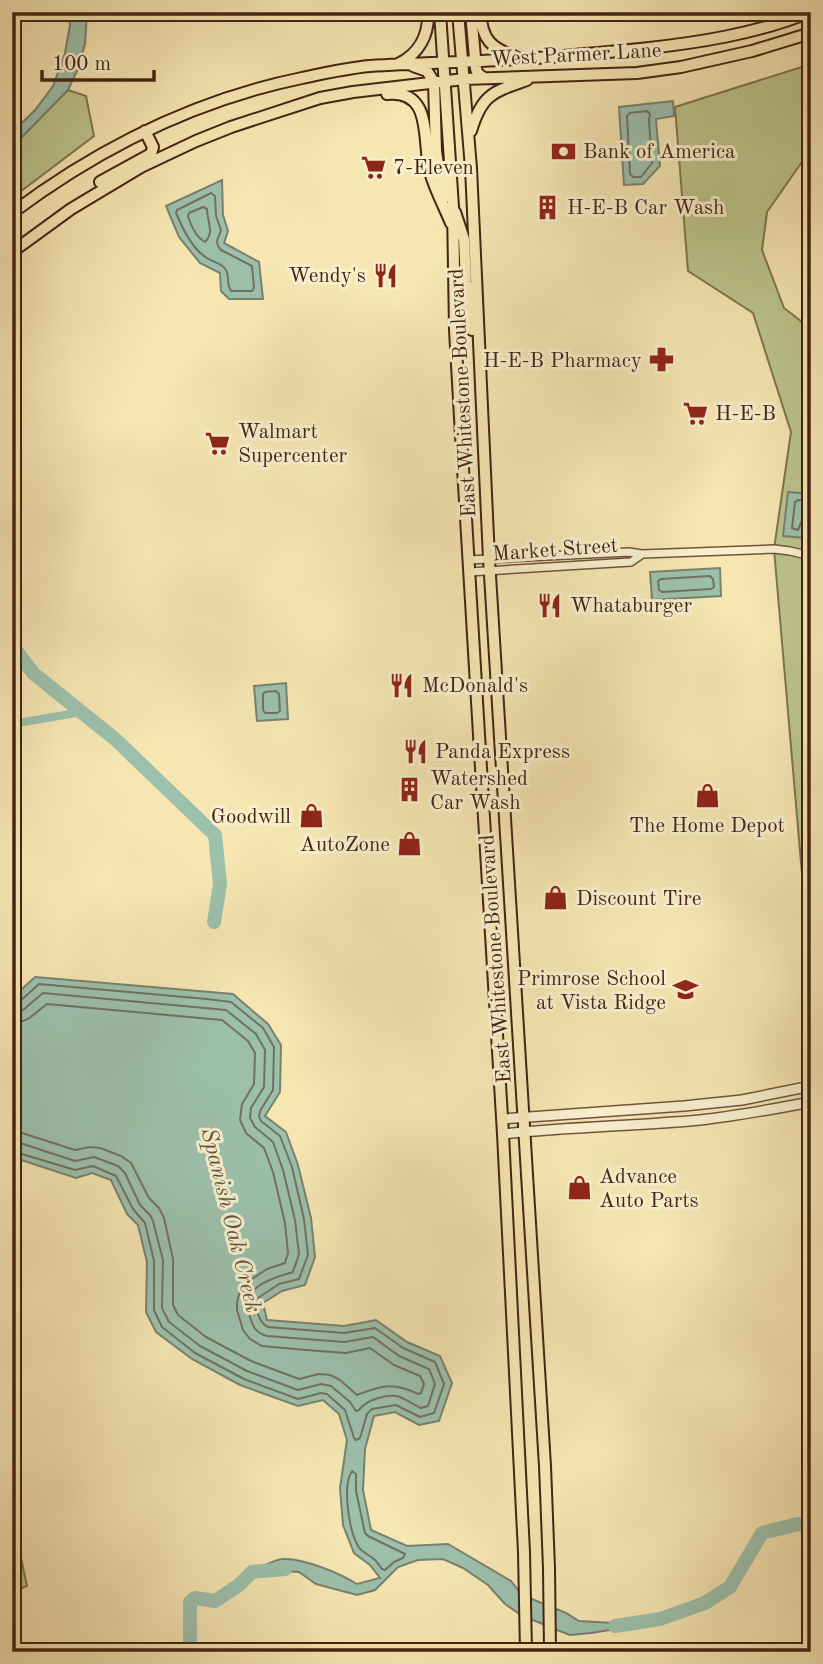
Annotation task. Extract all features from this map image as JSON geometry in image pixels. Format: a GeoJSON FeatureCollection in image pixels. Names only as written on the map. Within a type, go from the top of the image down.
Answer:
{"type":"FeatureCollection","features":[{"type":"Feature","properties":{"kind":"main road"},"geometry":{"type":"LineString","coordinates":[[394,65],[403,62],[420,46],[428,25],[428,12]]}},
{"type":"Feature","properties":{"kind":"main road"},"geometry":{"type":"LineString","coordinates":[[440,12],[444,63],[439,82],[436,151],[439,171],[464,239],[476,407],[483,422]]}},
{"type":"Feature","properties":{"kind":"main road","name":"East Whitestone Boulevard"},"geometry":{"type":"LineString","coordinates":[[458,12],[469,137],[489,559],[545,1466],[550,1652]]}},
{"type":"Feature","properties":{"kind":"main road"},"geometry":{"type":"LineString","coordinates":[[471,12],[475,61],[478,74],[484,78]]}},
{"type":"Feature","properties":{"kind":"main road"},"geometry":{"type":"LineString","coordinates":[[480,12],[481,26],[493,47],[522,59]]}},
{"type":"Feature","properties":{"kind":"main road","name":"West Parmer Lane"},"geometry":{"type":"LineString","coordinates":[[90,161],[116,145],[182,114],[273,84],[369,66],[522,59],[699,42],[749,32],[810,12]]}},
{"type":"Feature","properties":{"kind":"main road","name":"West Parmer Lane"},"geometry":{"type":"LineString","coordinates":[[353,92],[464,79],[637,73],[681,67],[752,51],[811,33]]}},
{"type":"Feature","properties":{"kind":"main road"},"geometry":{"type":"LineString","coordinates":[[410,65],[423,68],[439,82]]}},
{"type":"Feature","properties":{"kind":"main road"},"geometry":{"type":"LineString","coordinates":[[469,137],[478,109],[491,95],[539,76]]}},
{"type":"Feature","properties":{"kind":"main road"},"geometry":{"type":"LineString","coordinates":[[13,251],[71,209],[141,167],[195,141],[320,98],[353,92],[369,96],[397,93],[415,101],[422,113],[432,178],[453,228]]}},
{"type":"Feature","properties":{"kind":"main road"},"geometry":{"type":"LineString","coordinates":[[13,251],[36,226],[56,210],[151,154],[153,148],[145,131]]}},
{"type":"Feature","properties":{"kind":"main road"},"geometry":{"type":"LineString","coordinates":[[12,213],[90,161]]}},
{"type":"Feature","properties":{"kind":"main road"},"geometry":{"type":"LineString","coordinates":[[12,222],[76,175],[90,161]]}},
{"type":"Feature","properties":{"kind":"main road","name":"East Whitestone Boulevard"},"geometry":{"type":"LineString","coordinates":[[453,207],[455,330],[503,1134],[524,1552],[526,1652]]}},
{"type":"Feature","properties":{"kind":"street","name":"Market Street"},"geometry":{"type":"LineString","coordinates":[[468,560],[629,552],[642,554],[774,549],[811,556]]}},
{"type":"Feature","properties":{"kind":"street","name":"Market Street"},"geometry":{"type":"LineString","coordinates":[[469,572],[631,562],[642,554]]}},
{"type":"Feature","properties":{"kind":"street"},"geometry":{"type":"LineString","coordinates":[[502,1119],[742,1100],[811,1086]]}},
{"type":"Feature","properties":{"kind":"street"},"geometry":{"type":"LineString","coordinates":[[503,1134],[699,1120],[811,1102]]}},
{"type":"Feature","properties":{"kind":"green space"},"geometry":{"type":"Polygon","coordinates":[[[811,64],[811,149],[767,212],[762,250],[784,308],[811,329],[811,944],[808,944],[774,549],[791,432],[753,313],[688,271],[675,107],[811,64]]]}},
{"type":"Feature","properties":{"kind":"green space"},"geometry":{"type":"Polygon","coordinates":[[[68,90],[86,96],[94,136],[12,198],[12,147],[68,90]]]}},
{"type":"Feature","properties":{"kind":"green space"},"geometry":{"type":"Polygon","coordinates":[[[12,1533],[16,1535],[27,1586],[12,1592],[12,1533]]]}},
{"type":"Feature","properties":{"kind":"water"},"geometry":{"type":"Polygon","coordinates":[[[67,12],[87,12],[85,44],[77,71],[68,90],[12,147],[12,133],[35,110],[53,86],[65,53],[70,25],[67,12]]]}},
{"type":"Feature","properties":{"kind":"water"},"geometry":{"type":"Polygon","coordinates":[[[673,101],[674,116],[656,119],[660,166],[643,184],[624,185],[619,107],[673,101]]]}},
{"type":"Feature","properties":{"kind":"water"},"geometry":{"type":"Polygon","coordinates":[[[222,180],[223,215],[228,231],[224,243],[259,262],[263,299],[229,299],[221,291],[220,273],[200,263],[179,237],[166,206],[222,180]]]}},
{"type":"Feature","properties":{"kind":"water"},"geometry":{"type":"Polygon","coordinates":[[[788,492],[811,494],[805,538],[783,536],[788,492]]]}},
{"type":"Feature","properties":{"kind":"water"},"geometry":{"type":"Polygon","coordinates":[[[720,568],[721,596],[652,600],[650,572],[720,568]]]}},
{"type":"Feature","properties":{"kind":"water"},"geometry":{"type":"Polygon","coordinates":[[[286,683],[288,719],[257,721],[254,686],[286,683]]]}},
{"type":"Feature","properties":{"kind":"water"},"geometry":{"type":"Polygon","coordinates":[[[35,977],[233,994],[268,1024],[281,1045],[280,1092],[265,1116],[286,1132],[298,1165],[311,1218],[315,1257],[305,1285],[282,1291],[263,1303],[267,1320],[344,1326],[376,1320],[407,1342],[440,1356],[452,1383],[439,1421],[419,1425],[395,1412],[374,1416],[365,1449],[363,1490],[371,1530],[407,1546],[448,1544],[511,1581],[522,1595],[579,1621],[632,1624],[622,1628],[570,1635],[521,1615],[505,1604],[488,1585],[463,1568],[443,1559],[418,1560],[398,1567],[375,1590],[357,1595],[316,1584],[299,1572],[252,1572],[276,1560],[291,1559],[321,1567],[357,1584],[380,1578],[370,1565],[354,1553],[343,1525],[340,1488],[347,1440],[339,1414],[323,1400],[298,1406],[240,1385],[192,1359],[156,1332],[146,1312],[147,1262],[138,1225],[127,1214],[111,1180],[92,1173],[76,1178],[12,1157],[12,998],[35,977]]]}},
{"type":"Feature","properties":{"kind":"waterway","name":"Spanish Oak Creek"},"geometry":{"type":"LineString","coordinates":[[12,645],[33,673],[115,739],[215,835],[220,884],[214,922]]}},
{"type":"Feature","properties":{"kind":"waterway"},"geometry":{"type":"LineString","coordinates":[[12,724],[82,712]]}},
{"type":"Feature","properties":{"kind":"waterway","name":"Spanish Oak Creek"},"geometry":{"type":"LineString","coordinates":[[615,1626],[660,1619],[705,1603],[730,1587],[762,1533],[798,1524],[811,1527]]}},
{"type":"Feature","properties":{"kind":"waterway"},"geometry":{"type":"LineString","coordinates":[[190,1652],[190,1602],[195,1598],[215,1601],[239,1585],[252,1572],[285,1569]]}},
{"type":"Feature","properties":{"kind":"place","name":"Bank of America"},"geometry":{"type":"Point","coordinates":[563,151]}},
{"type":"Feature","properties":{"kind":"place","name":"7-Eleven"},"geometry":{"type":"Point","coordinates":[373,167]}},
{"type":"Feature","properties":{"kind":"place","name":"H-E-B Car Wash"},"geometry":{"type":"Point","coordinates":[547,207]}},
{"type":"Feature","properties":{"kind":"place","name":"Wendy's"},"geometry":{"type":"Point","coordinates":[386,275]}},
{"type":"Feature","properties":{"kind":"place","name":"H-E-B Pharmacy"},"geometry":{"type":"Point","coordinates":[662,360]}},
{"type":"Feature","properties":{"kind":"place","name":"H-E-B"},"geometry":{"type":"Point","coordinates":[695,413]}},
{"type":"Feature","properties":{"kind":"place","name":"Walmart Supercenter"},"geometry":{"type":"Point","coordinates":[218,443]}},
{"type":"Feature","properties":{"kind":"place","name":"Whataburger"},"geometry":{"type":"Point","coordinates":[550,605]}},
{"type":"Feature","properties":{"kind":"place","name":"McDonald's"},"geometry":{"type":"Point","coordinates":[402,685]}},
{"type":"Feature","properties":{"kind":"place","name":"Panda Express"},"geometry":{"type":"Point","coordinates":[415,751]}},
{"type":"Feature","properties":{"kind":"place","name":"Watershed Car Wash"},"geometry":{"type":"Point","coordinates":[410,790]}},
{"type":"Feature","properties":{"kind":"place","name":"The Home Depot"},"geometry":{"type":"Point","coordinates":[707,796]}},
{"type":"Feature","properties":{"kind":"place","name":"Goodwill"},"geometry":{"type":"Point","coordinates":[311,816]}},
{"type":"Feature","properties":{"kind":"place","name":"AutoZone"},"geometry":{"type":"Point","coordinates":[410,844]}},
{"type":"Feature","properties":{"kind":"place","name":"Discount Tire"},"geometry":{"type":"Point","coordinates":[556,898]}},
{"type":"Feature","properties":{"kind":"place","name":"Primrose School at Vista Ridge"},"geometry":{"type":"Point","coordinates":[686,990]}},
{"type":"Feature","properties":{"kind":"place","name":"Advance Auto Parts"},"geometry":{"type":"Point","coordinates":[579,1188]}}]}
